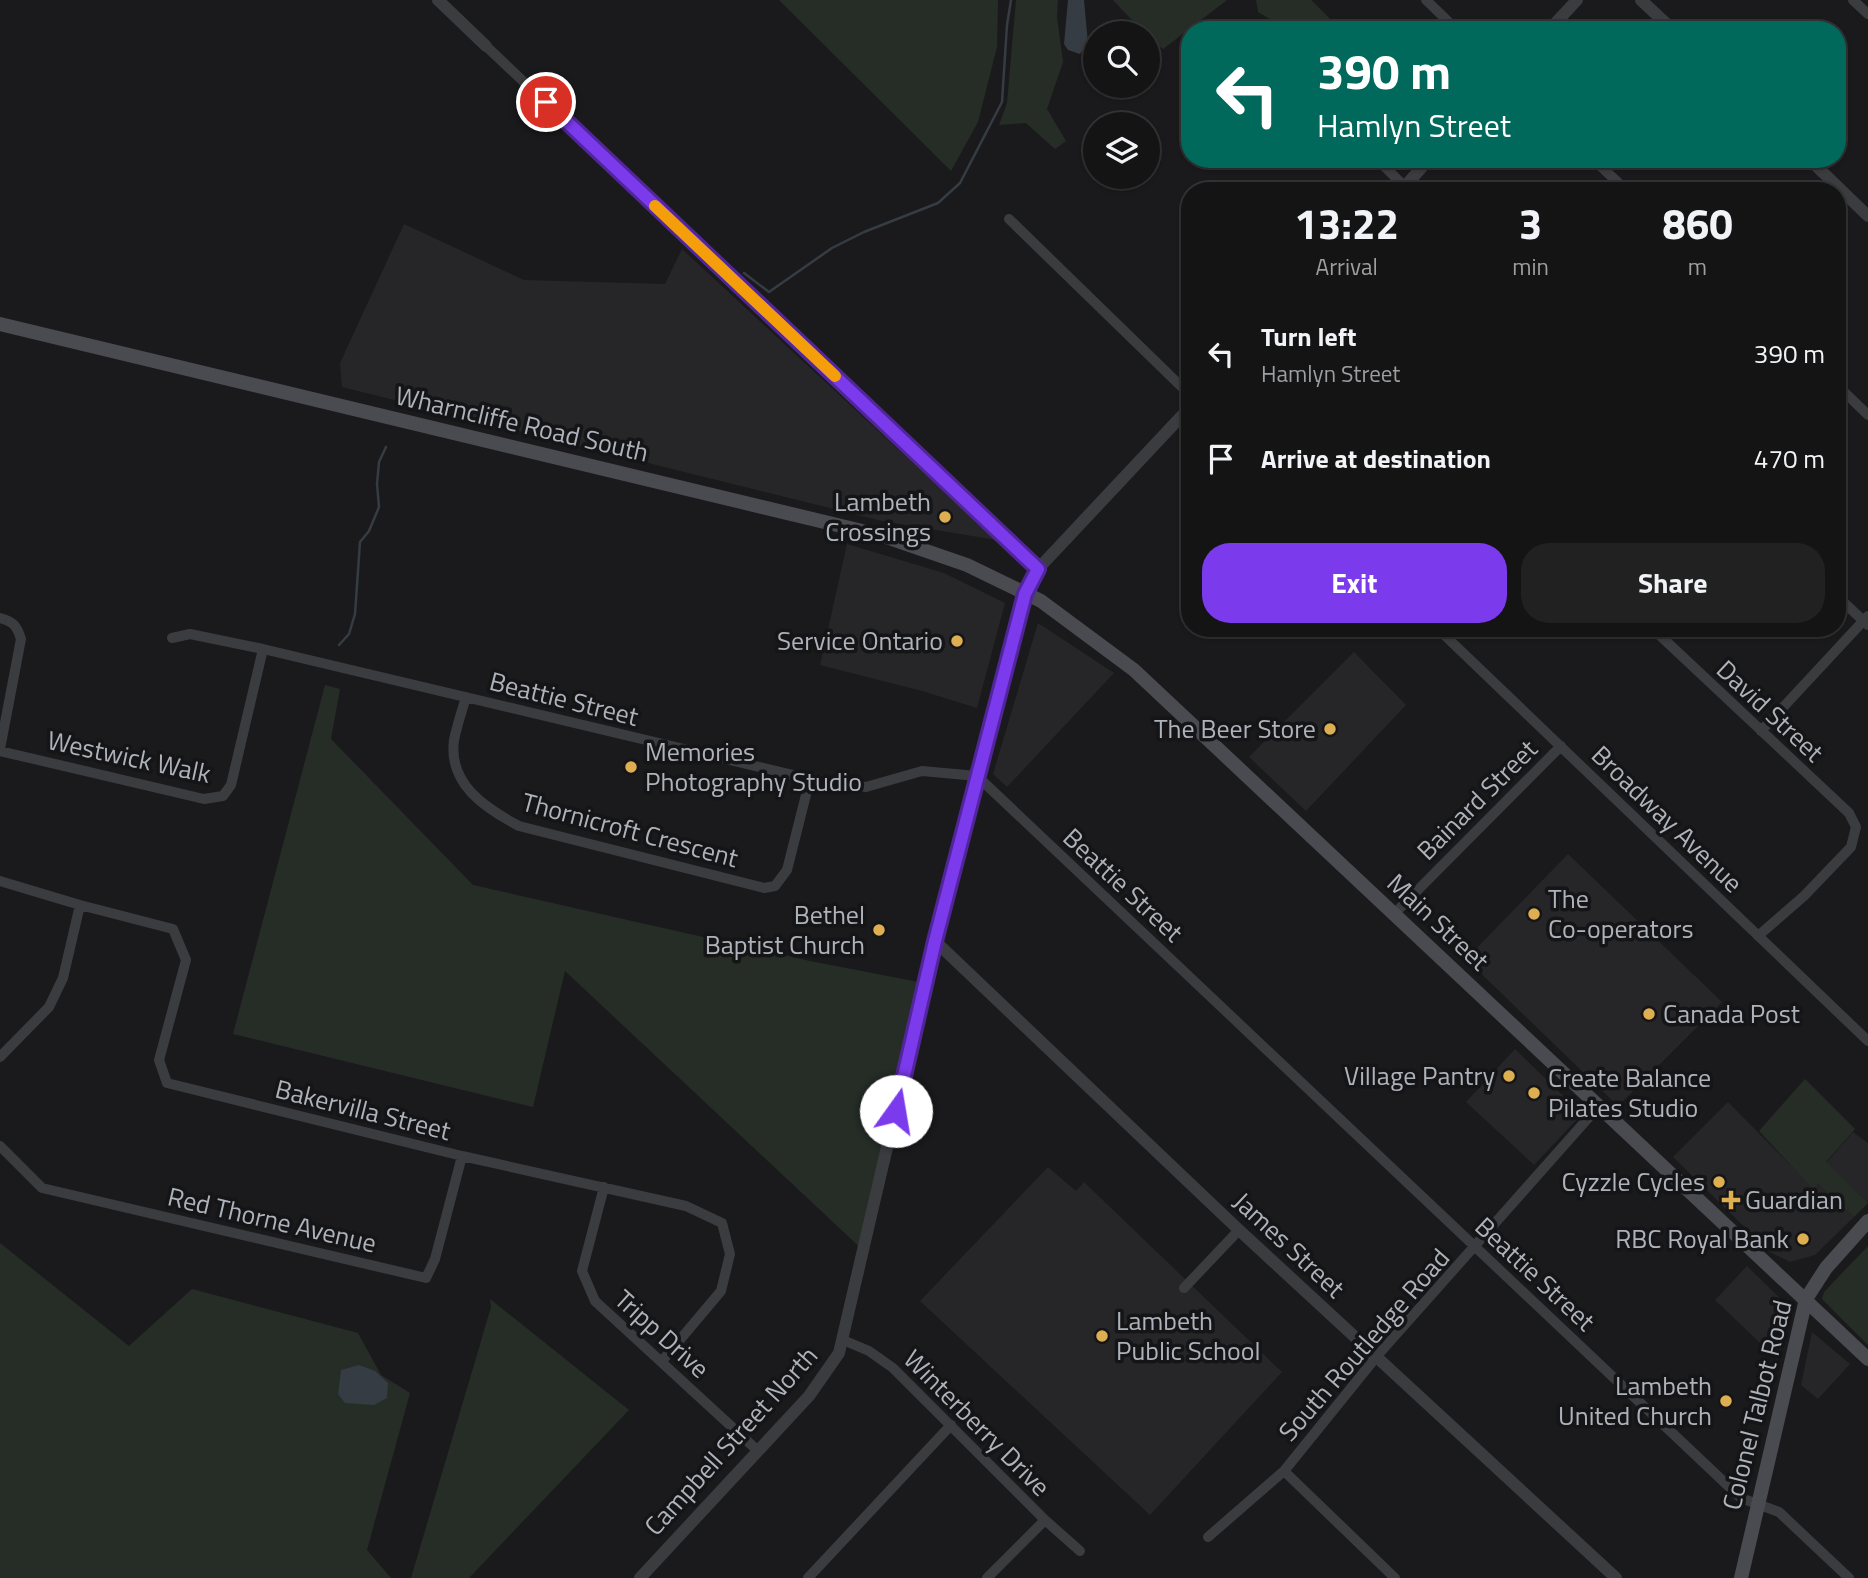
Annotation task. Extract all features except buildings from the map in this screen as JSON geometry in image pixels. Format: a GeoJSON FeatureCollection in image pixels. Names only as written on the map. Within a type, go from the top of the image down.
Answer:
{"type":"FeatureCollection","features":[{"type":"Feature","properties":{"kind":"main road","name":"Wharncliffe Road South"},"geometry":{"type":"LineString","coordinates":[[0,324],[883,536],[967,565],[1025,594]]}},
{"type":"Feature","properties":{"kind":"main road","name":"Main Street"},"geometry":{"type":"LineString","coordinates":[[1025,594],[1041,601],[1134,670],[1868,1359]]}},
{"type":"Feature","properties":{"kind":"main road","name":"Colonel Talbot Road"},"geometry":{"type":"LineString","coordinates":[[1741,1578],[1806,1299],[1826,1268],[1868,1221]]}},
{"type":"Feature","properties":{"kind":"street"},"geometry":{"type":"LineString","coordinates":[[438,0],[1038,569]]}},
{"type":"Feature","properties":{"kind":"street"},"geometry":{"type":"LineString","coordinates":[[1426,0],[1448,21]]}},
{"type":"Feature","properties":{"kind":"street"},"geometry":{"type":"LineString","coordinates":[[1557,21],[1577,0]]}},
{"type":"Feature","properties":{"kind":"street"},"geometry":{"type":"LineString","coordinates":[[1641,0],[1663,21]]}},
{"type":"Feature","properties":{"kind":"street"},"geometry":{"type":"LineString","coordinates":[[1853,0],[1868,15]]}},
{"type":"Feature","properties":{"kind":"street"},"geometry":{"type":"LineString","coordinates":[[1385,168],[1398,182]]}},
{"type":"Feature","properties":{"kind":"street"},"geometry":{"type":"LineString","coordinates":[[1411,182],[1422,168]]}},
{"type":"Feature","properties":{"kind":"street"},"geometry":{"type":"LineString","coordinates":[[1603,168],[1617,182]]}},
{"type":"Feature","properties":{"kind":"street"},"geometry":{"type":"LineString","coordinates":[[1818,168],[1833,182]]}},
{"type":"Feature","properties":{"kind":"street"},"geometry":{"type":"LineString","coordinates":[[1846,195],[1868,216]]}},
{"type":"Feature","properties":{"kind":"street"},"geometry":{"type":"LineString","coordinates":[[1009,219],[1181,386]]}},
{"type":"Feature","properties":{"kind":"street"},"geometry":{"type":"LineString","coordinates":[[1846,394],[1868,415]]}},
{"type":"Feature","properties":{"kind":"street","name":"Campbell Street North"},"geometry":{"type":"LineString","coordinates":[[640,1578],[809,1396],[839,1353],[935,941],[1025,594],[1038,569],[1181,417]]}},
{"type":"Feature","properties":{"kind":"street"},"geometry":{"type":"LineString","coordinates":[[1761,731],[1866,621],[1846,604]]}},
{"type":"Feature","properties":{"kind":"street"},"geometry":{"type":"LineString","coordinates":[[0,618],[17,626],[21,639],[0,750]]}},
{"type":"Feature","properties":{"kind":"street","name":"Beattie Street"},"geometry":{"type":"LineString","coordinates":[[172,638],[190,634],[263,649],[810,779],[866,787],[922,771],[977,776],[1741,1498],[1779,1513],[1849,1578]]}},
{"type":"Feature","properties":{"kind":"street","name":"Broadway Avenue"},"geometry":{"type":"LineString","coordinates":[[1446,637],[1868,1041]]}},
{"type":"Feature","properties":{"kind":"street","name":"David Street"},"geometry":{"type":"LineString","coordinates":[[1662,637],[1849,813],[1856,827],[1851,847],[1804,896],[1758,936]]}},
{"type":"Feature","properties":{"kind":"street","name":"Westwick Walk"},"geometry":{"type":"LineString","coordinates":[[0,750],[204,799],[223,796],[232,785],[263,649]]}},
{"type":"Feature","properties":{"kind":"street","name":"Thornicroft Crescent"},"geometry":{"type":"LineString","coordinates":[[466,696],[454,740],[454,762],[463,783],[488,809],[519,826],[764,888],[775,886],[787,870],[810,779]]}},
{"type":"Feature","properties":{"kind":"street","name":"Bainard Street"},"geometry":{"type":"LineString","coordinates":[[1394,914],[1561,746]]}},
{"type":"Feature","properties":{"kind":"street","name":"Bakervilla Street"},"geometry":{"type":"LineString","coordinates":[[0,881],[173,929],[186,960],[159,1060],[167,1083],[462,1156],[686,1206],[722,1223],[730,1254],[720,1291],[662,1361]]}},
{"type":"Feature","properties":{"kind":"street"},"geometry":{"type":"LineString","coordinates":[[0,1057],[49,1007],[63,978],[80,905]]}},
{"type":"Feature","properties":{"kind":"street","name":"James Street"},"geometry":{"type":"LineString","coordinates":[[935,941],[1239,1230],[1616,1578]]}},
{"type":"Feature","properties":{"kind":"street","name":"South Routledge Road"},"geometry":{"type":"LineString","coordinates":[[1208,1536],[1284,1471],[1377,1356],[1598,1107]]}},
{"type":"Feature","properties":{"kind":"street","name":"Red Thorne Avenue"},"geometry":{"type":"LineString","coordinates":[[0,1146],[42,1188],[426,1278],[435,1259],[462,1156]]}},
{"type":"Feature","properties":{"kind":"street","name":"Tripp Drive"},"geometry":{"type":"LineString","coordinates":[[604,1187],[582,1271],[595,1301],[757,1450]]}},
{"type":"Feature","properties":{"kind":"street"},"geometry":{"type":"LineString","coordinates":[[1184,1288],[1239,1230]]}},
{"type":"Feature","properties":{"kind":"street","name":"Winterberry Drive"},"geometry":{"type":"LineString","coordinates":[[842,1340],[869,1351],[893,1368],[1045,1520],[987,1578]]}},
{"type":"Feature","properties":{"kind":"street"},"geometry":{"type":"LineString","coordinates":[[808,1578],[951,1425]]}},
{"type":"Feature","properties":{"kind":"street"},"geometry":{"type":"LineString","coordinates":[[1284,1471],[1395,1578]]}},
{"type":"Feature","properties":{"kind":"street"},"geometry":{"type":"LineString","coordinates":[[1045,1520],[1080,1551]]}},
{"type":"Feature","properties":{"kind":"shaded area"},"geometry":{"type":"Polygon","coordinates":[[[779,0],[998,0],[997,47],[978,122],[951,171],[779,0]]]}},
{"type":"Feature","properties":{"kind":"shaded area"},"geometry":{"type":"Polygon","coordinates":[[[1016,0],[1058,0],[1057,17],[1063,62],[1047,109],[1066,141],[1055,149],[1026,123],[999,125],[1007,103],[1016,0]]]}},
{"type":"Feature","properties":{"kind":"shaded area"},"geometry":{"type":"Polygon","coordinates":[[[1068,0],[1084,0],[1086,21],[1083,21],[1083,50],[1080,54],[1068,50],[1064,44],[1068,0]]]}},
{"type":"Feature","properties":{"kind":"shaded area"},"geometry":{"type":"Polygon","coordinates":[[[1113,0],[1227,0],[1200,21],[1181,21],[1181,35],[1163,49],[1160,47],[1160,21],[1133,21],[1113,0]]]}},
{"type":"Feature","properties":{"kind":"shaded area"},"geometry":{"type":"Polygon","coordinates":[[[1256,0],[1311,0],[1332,21],[1274,21],[1258,12],[1256,0]]]}},
{"type":"Feature","properties":{"kind":"shaded area"},"geometry":{"type":"Polygon","coordinates":[[[404,224],[524,280],[665,284],[682,249],[996,540],[882,521],[342,387],[340,363],[404,224]]]}},
{"type":"Feature","properties":{"kind":"shaded area"},"geometry":{"type":"Polygon","coordinates":[[[847,544],[944,573],[1005,603],[977,708],[820,665],[847,544]]]}},
{"type":"Feature","properties":{"kind":"shaded area"},"geometry":{"type":"Polygon","coordinates":[[[1038,623],[1114,673],[1007,787],[993,774],[1038,623]]]}},
{"type":"Feature","properties":{"kind":"shaded area"},"geometry":{"type":"Polygon","coordinates":[[[1354,652],[1406,705],[1306,811],[1249,757],[1354,652]]]}},
{"type":"Feature","properties":{"kind":"shaded area"},"geometry":{"type":"Polygon","coordinates":[[[325,685],[340,689],[331,739],[473,885],[810,961],[934,985],[867,1254],[565,971],[533,1107],[233,1034],[325,685]]]}},
{"type":"Feature","properties":{"kind":"shaded area"},"geometry":{"type":"Polygon","coordinates":[[[1568,854],[1722,1002],[1618,1106],[1466,959],[1568,854]]]}},
{"type":"Feature","properties":{"kind":"shaded area"},"geometry":{"type":"Polygon","coordinates":[[[1515,1049],[1582,1114],[1534,1165],[1466,1102],[1515,1049]]]}},
{"type":"Feature","properties":{"kind":"shaded area"},"geometry":{"type":"Polygon","coordinates":[[[1805,1079],[1855,1129],[1826,1162],[1868,1203],[1854,1217],[1818,1184],[1813,1189],[1759,1131],[1805,1079]]]}},
{"type":"Feature","properties":{"kind":"shaded area"},"geometry":{"type":"Polygon","coordinates":[[[1728,1102],[1813,1188],[1818,1184],[1854,1217],[1815,1255],[1790,1262],[1770,1252],[1673,1157],[1728,1102]]]}},
{"type":"Feature","properties":{"kind":"shaded area"},"geometry":{"type":"Polygon","coordinates":[[[1853,1132],[1868,1143],[1868,1203],[1826,1163],[1853,1132]]]}},
{"type":"Feature","properties":{"kind":"shaded area","name":"Lambeth Public School"},"geometry":{"type":"Polygon","coordinates":[[[1048,1167],[1076,1191],[1084,1182],[1282,1372],[1150,1515],[920,1301],[1048,1167]]]}},
{"type":"Feature","properties":{"kind":"shaded area"},"geometry":{"type":"Polygon","coordinates":[[[0,1243],[129,1346],[192,1289],[358,1333],[381,1375],[410,1393],[367,1550],[391,1578],[0,1578],[0,1243]]]}},
{"type":"Feature","properties":{"kind":"shaded area"},"geometry":{"type":"Polygon","coordinates":[[[1868,1246],[1868,1345],[1822,1299],[1824,1292],[1868,1246]]]}},
{"type":"Feature","properties":{"kind":"shaded area"},"geometry":{"type":"Polygon","coordinates":[[[1747,1266],[1792,1310],[1778,1360],[1715,1300],[1747,1266]]]}},
{"type":"Feature","properties":{"kind":"shaded area"},"geometry":{"type":"Polygon","coordinates":[[[490,1299],[629,1410],[469,1578],[411,1578],[491,1307],[490,1299]]]}},
{"type":"Feature","properties":{"kind":"shaded area"},"geometry":{"type":"Polygon","coordinates":[[[1812,1332],[1850,1364],[1818,1399],[1801,1385],[1812,1332]]]}},
{"type":"Feature","properties":{"kind":"shaded area"},"geometry":{"type":"Polygon","coordinates":[[[359,1365],[375,1371],[388,1383],[387,1398],[374,1405],[345,1403],[338,1394],[341,1370],[359,1365]]]}},
{"type":"Feature","properties":{"kind":"waterway"},"geometry":{"type":"LineString","coordinates":[[744,273],[769,292],[832,248],[864,232],[938,203],[960,183],[1002,102],[1011,0]]}},
{"type":"Feature","properties":{"kind":"waterway"},"geometry":{"type":"LineString","coordinates":[[339,645],[349,634],[355,614],[360,542],[369,531],[379,507],[379,462],[386,447]]}},
{"type":"Feature","properties":{"kind":"slow traffic"},"geometry":{"type":"LineString","coordinates":[[655,206],[835,376]]}},
{"type":"Feature","properties":{"kind":"place","name":"Lambeth Crossings"},"geometry":{"type":"Point","coordinates":[945,517]}},
{"type":"Feature","properties":{"kind":"place","name":"Service Ontario"},"geometry":{"type":"Point","coordinates":[957,641]}},
{"type":"Feature","properties":{"kind":"place","name":"The Beer Store"},"geometry":{"type":"Point","coordinates":[1330,729]}},
{"type":"Feature","properties":{"kind":"place","name":"Memories Photography Studio"},"geometry":{"type":"Point","coordinates":[631,767]}},
{"type":"Feature","properties":{"kind":"place","name":"The Co-operators"},"geometry":{"type":"Point","coordinates":[1534,914]}},
{"type":"Feature","properties":{"kind":"place","name":"Bethel Baptist Church"},"geometry":{"type":"Point","coordinates":[879,930]}},
{"type":"Feature","properties":{"kind":"place","name":"Canada Post"},"geometry":{"type":"Point","coordinates":[1649,1014]}},
{"type":"Feature","properties":{"kind":"place","name":"Village Pantry"},"geometry":{"type":"Point","coordinates":[1509,1076]}},
{"type":"Feature","properties":{"kind":"place","name":"Create Balance Pilates Studio"},"geometry":{"type":"Point","coordinates":[1534,1093]}},
{"type":"Feature","properties":{"kind":"place","name":"Cyzzle Cycles"},"geometry":{"type":"Point","coordinates":[1719,1182]}},
{"type":"Feature","properties":{"kind":"place","name":"Guardian"},"geometry":{"type":"Point","coordinates":[1731,1200]}},
{"type":"Feature","properties":{"kind":"place","name":"RBC Royal Bank"},"geometry":{"type":"Point","coordinates":[1803,1239]}},
{"type":"Feature","properties":{"kind":"place","name":"Lambeth Public School"},"geometry":{"type":"Point","coordinates":[1102,1336]}},
{"type":"Feature","properties":{"kind":"place","name":"Lambeth United Church"},"geometry":{"type":"Point","coordinates":[1726,1401]}},
{"type":"Feature","properties":{"kind":"route"},"geometry":{"type":"LineString","coordinates":[[546,102],[1038,569],[1025,594],[977,776],[896,1111]]}}]}
